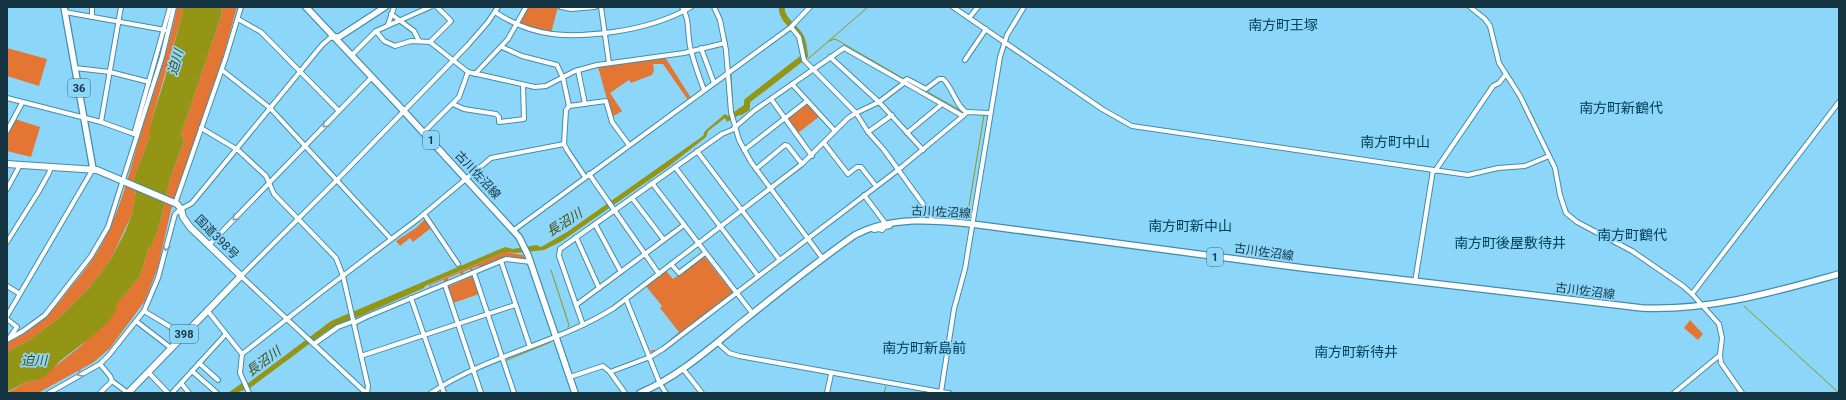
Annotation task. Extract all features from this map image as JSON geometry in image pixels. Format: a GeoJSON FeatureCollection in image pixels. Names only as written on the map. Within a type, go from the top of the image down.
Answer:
{"type":"FeatureCollection","features":[{"type":"Feature","properties":{"kind":"highway","name":"国道398号"},"geometry":{"type":"LineString","coordinates":[[7,164],[93,169],[174,202],[186,222],[241,276],[128,393]]}},
{"type":"Feature","properties":{"kind":"main road","name":"古川佐沼線"},"geometry":{"type":"LineString","coordinates":[[306,7],[514,230],[524,246],[531,262],[575,393]]}},
{"type":"Feature","properties":{"kind":"main road"},"geometry":{"type":"LineString","coordinates":[[334,37],[339,36],[386,7]]}},
{"type":"Feature","properties":{"kind":"main road","name":"36"},"geometry":{"type":"LineString","coordinates":[[65,9],[93,169]]}},
{"type":"Feature","properties":{"kind":"main road","name":"古川佐沼線"},"geometry":{"type":"LineString","coordinates":[[640,393],[660,384],[683,369],[852,238],[866,230],[886,223],[932,221],[972,224],[1415,282],[1626,307],[1666,309],[1702,306],[1754,297],[1839,274]]}},
{"type":"Feature","properties":{"kind":"street"},"geometry":{"type":"LineString","coordinates":[[92,7],[92,17]]}},
{"type":"Feature","properties":{"kind":"street"},"geometry":{"type":"LineString","coordinates":[[101,122],[121,7]]}},
{"type":"Feature","properties":{"kind":"street"},"geometry":{"type":"LineString","coordinates":[[7,340],[32,326],[45,315],[96,249],[108,227],[124,181],[170,7]]}},
{"type":"Feature","properties":{"kind":"street"},"geometry":{"type":"LineString","coordinates":[[136,134],[162,57],[174,7]]}},
{"type":"Feature","properties":{"kind":"street"},"geometry":{"type":"LineString","coordinates":[[174,202],[176,201],[222,70],[241,7]]}},
{"type":"Feature","properties":{"kind":"street"},"geometry":{"type":"LineString","coordinates":[[388,25],[394,7]]}},
{"type":"Feature","properties":{"kind":"street"},"geometry":{"type":"LineString","coordinates":[[352,55],[376,31],[430,7]]}},
{"type":"Feature","properties":{"kind":"street"},"geometry":{"type":"LineString","coordinates":[[430,42],[451,21],[437,7]]}},
{"type":"Feature","properties":{"kind":"street"},"geometry":{"type":"LineString","coordinates":[[367,393],[288,318],[241,276],[337,180],[480,32],[498,7]]}},
{"type":"Feature","properties":{"kind":"street"},"geometry":{"type":"LineString","coordinates":[[475,74],[502,47],[526,7]]}},
{"type":"Feature","properties":{"kind":"street"},"geometry":{"type":"LineString","coordinates":[[561,7],[571,9],[595,7]]}},
{"type":"Feature","properties":{"kind":"street"},"geometry":{"type":"LineString","coordinates":[[601,7],[609,63]]}},
{"type":"Feature","properties":{"kind":"street"},"geometry":{"type":"LineString","coordinates":[[495,12],[517,24],[544,33],[563,36],[581,36],[646,26],[683,9],[691,7]]}},
{"type":"Feature","properties":{"kind":"street"},"geometry":{"type":"LineString","coordinates":[[714,7],[720,20],[725,43],[729,72],[731,112],[734,127],[744,150],[756,169],[823,259]]}},
{"type":"Feature","properties":{"kind":"street"},"geometry":{"type":"LineString","coordinates":[[514,230],[792,26],[810,7]]}},
{"type":"Feature","properties":{"kind":"street"},"geometry":{"type":"LineString","coordinates":[[953,7],[1102,109],[1122,122],[1132,126],[1434,171],[1472,175],[1493,169],[1529,165],[1549,156]]}},
{"type":"Feature","properties":{"kind":"street"},"geometry":{"type":"LineString","coordinates":[[969,18],[978,7]]}},
{"type":"Feature","properties":{"kind":"street"},"geometry":{"type":"LineString","coordinates":[[941,392],[954,309],[966,269],[972,224],[1000,57],[1004,42],[1024,7]]}},
{"type":"Feature","properties":{"kind":"street"},"geometry":{"type":"LineString","coordinates":[[1470,7],[1485,19],[1490,26],[1496,55],[1523,101],[1555,168],[1563,207],[1571,218],[1632,251],[1683,286],[1692,294],[1721,329],[1722,338],[1720,355],[1722,366],[1742,393]]}},
{"type":"Feature","properties":{"kind":"street"},"geometry":{"type":"LineString","coordinates":[[65,9],[92,17],[165,30]]}},
{"type":"Feature","properties":{"kind":"street"},"geometry":{"type":"LineString","coordinates":[[683,9],[687,19],[688,37],[691,51],[704,90]]}},
{"type":"Feature","properties":{"kind":"street"},"geometry":{"type":"LineString","coordinates":[[391,14],[414,31],[419,40]]}},
{"type":"Feature","properties":{"kind":"street"},"geometry":{"type":"LineString","coordinates":[[238,19],[261,32],[339,111]]}},
{"type":"Feature","properties":{"kind":"street"},"geometry":{"type":"LineString","coordinates":[[792,26],[799,37],[803,58],[856,113],[868,132],[884,150],[931,215],[932,221]]}},
{"type":"Feature","properties":{"kind":"street"},"geometry":{"type":"LineString","coordinates":[[965,60],[986,29]]}},
{"type":"Feature","properties":{"kind":"street"},"geometry":{"type":"LineString","coordinates":[[376,31],[384,41],[395,46],[419,40],[430,42],[468,72],[523,86],[543,86],[578,70],[609,63],[691,51],[725,43]]}},
{"type":"Feature","properties":{"kind":"street"},"geometry":{"type":"LineString","coordinates":[[48,393],[100,364],[110,355],[144,311],[156,284],[173,221],[179,210],[192,203],[325,42],[334,37]]}},
{"type":"Feature","properties":{"kind":"street"},"geometry":{"type":"LineString","coordinates":[[502,47],[529,58],[555,63],[558,65],[563,78],[569,106],[566,110],[564,144],[566,150],[607,199],[658,274]]}},
{"type":"Feature","properties":{"kind":"street"},"geometry":{"type":"LineString","coordinates":[[701,48],[714,83]]}},
{"type":"Feature","properties":{"kind":"street"},"geometry":{"type":"LineString","coordinates":[[583,324],[559,251],[613,209],[632,198],[697,151],[734,127],[830,57],[845,48],[905,81],[942,104],[965,114],[990,113]]}},
{"type":"Feature","properties":{"kind":"street"},"geometry":{"type":"LineString","coordinates":[[830,57],[892,115],[922,150]]}},
{"type":"Feature","properties":{"kind":"street"},"geometry":{"type":"LineString","coordinates":[[75,68],[110,72],[149,82]]}},
{"type":"Feature","properties":{"kind":"street"},"geometry":{"type":"LineString","coordinates":[[222,70],[270,108],[391,239]]}},
{"type":"Feature","properties":{"kind":"street"},"geometry":{"type":"LineString","coordinates":[[578,70],[585,104]]}},
{"type":"Feature","properties":{"kind":"street"},"geometry":{"type":"LineString","coordinates":[[424,132],[459,97],[468,72]]}},
{"type":"Feature","properties":{"kind":"street"},"geometry":{"type":"LineString","coordinates":[[1415,282],[1434,171],[1493,86],[1499,83],[1506,74]]}},
{"type":"Feature","properties":{"kind":"street"},"geometry":{"type":"LineString","coordinates":[[209,246],[372,77]]}},
{"type":"Feature","properties":{"kind":"street"},"geometry":{"type":"LineString","coordinates":[[905,81],[926,88],[939,79],[942,79],[948,84],[965,114]]}},
{"type":"Feature","properties":{"kind":"street"},"geometry":{"type":"LineString","coordinates":[[431,393],[441,386],[474,370],[600,317],[772,189],[812,156],[835,131],[856,113],[879,102],[905,81]]}},
{"type":"Feature","properties":{"kind":"street"},"geometry":{"type":"LineString","coordinates":[[792,84],[835,131]]}},
{"type":"Feature","properties":{"kind":"street"},"geometry":{"type":"LineString","coordinates":[[453,104],[464,109],[496,114],[499,117],[499,122],[524,119],[523,86]]}},
{"type":"Feature","properties":{"kind":"street"},"geometry":{"type":"LineString","coordinates":[[7,98],[84,119],[101,122],[136,134]]}},
{"type":"Feature","properties":{"kind":"street"},"geometry":{"type":"LineString","coordinates":[[771,99],[812,156]]}},
{"type":"Feature","properties":{"kind":"street"},"geometry":{"type":"LineString","coordinates":[[744,150],[807,100]]}},
{"type":"Feature","properties":{"kind":"street"},"geometry":{"type":"LineString","coordinates":[[569,106],[606,101],[612,122],[629,145]]}},
{"type":"Feature","properties":{"kind":"street"},"geometry":{"type":"LineString","coordinates":[[1692,294],[1839,102]]}},
{"type":"Feature","properties":{"kind":"street"},"geometry":{"type":"LineString","coordinates":[[7,129],[22,103]]}},
{"type":"Feature","properties":{"kind":"street"},"geometry":{"type":"LineString","coordinates":[[907,133],[942,104]]}},
{"type":"Feature","properties":{"kind":"street"},"geometry":{"type":"LineString","coordinates":[[610,372],[650,357],[898,170],[965,114]]}},
{"type":"Feature","properties":{"kind":"street"},"geometry":{"type":"LineString","coordinates":[[868,132],[892,115]]}},
{"type":"Feature","properties":{"kind":"street"},"geometry":{"type":"LineString","coordinates":[[201,128],[237,150],[266,176],[274,194],[336,258],[344,276],[368,386],[367,393]]}},
{"type":"Feature","properties":{"kind":"street"},"geometry":{"type":"LineString","coordinates":[[824,143],[848,174],[857,167],[861,167],[876,186]]}},
{"type":"Feature","properties":{"kind":"street"},"geometry":{"type":"LineString","coordinates":[[242,354],[424,214],[467,180],[491,158],[564,144]]}},
{"type":"Feature","properties":{"kind":"street"},"geometry":{"type":"LineString","coordinates":[[756,169],[785,145],[788,146],[802,164]]}},
{"type":"Feature","properties":{"kind":"street"},"geometry":{"type":"LineString","coordinates":[[697,151],[779,259]]}},
{"type":"Feature","properties":{"kind":"street"},"geometry":{"type":"LineString","coordinates":[[7,189],[20,165]]}},
{"type":"Feature","properties":{"kind":"street"},"geometry":{"type":"LineString","coordinates":[[676,166],[758,276]]}},
{"type":"Feature","properties":{"kind":"street"},"geometry":{"type":"LineString","coordinates":[[7,242],[50,174],[51,167]]}},
{"type":"Feature","properties":{"kind":"street"},"geometry":{"type":"LineString","coordinates":[[32,326],[17,326],[7,317],[93,169]]}},
{"type":"Feature","properties":{"kind":"street"},"geometry":{"type":"LineString","coordinates":[[652,183],[753,314]]}},
{"type":"Feature","properties":{"kind":"street"},"geometry":{"type":"LineString","coordinates":[[864,195],[886,223]]}},
{"type":"Feature","properties":{"kind":"street"},"geometry":{"type":"LineString","coordinates":[[632,198],[664,240]]}},
{"type":"Feature","properties":{"kind":"street"},"geometry":{"type":"LineString","coordinates":[[424,214],[458,264]]}},
{"type":"Feature","properties":{"kind":"street"},"geometry":{"type":"LineString","coordinates":[[852,238],[878,229],[882,230],[885,227],[916,221]]}},
{"type":"Feature","properties":{"kind":"street"},"geometry":{"type":"LineString","coordinates":[[595,224],[621,272]]}},
{"type":"Feature","properties":{"kind":"street"},"geometry":{"type":"LineString","coordinates":[[576,305],[684,225]]}},
{"type":"Feature","properties":{"kind":"street"},"geometry":{"type":"LineString","coordinates":[[576,237],[599,288]]}},
{"type":"Feature","properties":{"kind":"street"},"geometry":{"type":"LineString","coordinates":[[671,264],[679,273],[706,253]]}},
{"type":"Feature","properties":{"kind":"street"},"geometry":{"type":"LineString","coordinates":[[313,343],[334,330],[501,261],[511,259],[531,262]]}},
{"type":"Feature","properties":{"kind":"street"},"geometry":{"type":"LineString","coordinates":[[501,261],[530,347]]}},
{"type":"Feature","properties":{"kind":"street"},"geometry":{"type":"LineString","coordinates":[[474,273],[514,393]]}},
{"type":"Feature","properties":{"kind":"street"},"geometry":{"type":"LineString","coordinates":[[445,285],[481,393]]}},
{"type":"Feature","properties":{"kind":"street"},"geometry":{"type":"LineString","coordinates":[[7,286],[20,294]]}},
{"type":"Feature","properties":{"kind":"street"},"geometry":{"type":"LineString","coordinates":[[412,298],[444,393]]}},
{"type":"Feature","properties":{"kind":"street"},"geometry":{"type":"LineString","coordinates":[[626,299],[660,384],[666,393]]}},
{"type":"Feature","properties":{"kind":"street"},"geometry":{"type":"LineString","coordinates":[[361,356],[516,304]]}},
{"type":"Feature","properties":{"kind":"street"},"geometry":{"type":"LineString","coordinates":[[207,310],[242,354],[240,373],[249,392]]}},
{"type":"Feature","properties":{"kind":"street"},"geometry":{"type":"LineString","coordinates":[[144,311],[169,326],[182,337]]}},
{"type":"Feature","properties":{"kind":"street"},"geometry":{"type":"LineString","coordinates":[[136,321],[171,348]]}},
{"type":"Feature","properties":{"kind":"street"},"geometry":{"type":"LineString","coordinates":[[7,340],[17,326]]}},
{"type":"Feature","properties":{"kind":"street"},"geometry":{"type":"LineString","coordinates":[[172,393],[226,334]]}},
{"type":"Feature","properties":{"kind":"street"},"geometry":{"type":"LineString","coordinates":[[717,342],[729,354],[831,374],[949,393]]}},
{"type":"Feature","properties":{"kind":"street"},"geometry":{"type":"LineString","coordinates":[[1674,393],[1680,392],[1720,355]]}},
{"type":"Feature","properties":{"kind":"street"},"geometry":{"type":"LineString","coordinates":[[199,363],[218,380]]}},
{"type":"Feature","properties":{"kind":"street"},"geometry":{"type":"LineString","coordinates":[[100,364],[110,376],[112,381],[128,393]]}},
{"type":"Feature","properties":{"kind":"street"},"geometry":{"type":"LineString","coordinates":[[570,377],[602,366],[610,372],[625,393]]}},
{"type":"Feature","properties":{"kind":"street"},"geometry":{"type":"LineString","coordinates":[[683,369],[702,393]]}},
{"type":"Feature","properties":{"kind":"street"},"geometry":{"type":"LineString","coordinates":[[192,371],[217,393]]}},
{"type":"Feature","properties":{"kind":"street"},"geometry":{"type":"LineString","coordinates":[[148,372],[168,393]]}},
{"type":"Feature","properties":{"kind":"street"},"geometry":{"type":"LineString","coordinates":[[827,393],[831,374]]}},
{"type":"Feature","properties":{"kind":"street"},"geometry":{"type":"LineString","coordinates":[[100,393],[112,381]]}},
{"type":"Feature","properties":{"kind":"street"},"geometry":{"type":"LineString","coordinates":[[180,383],[189,393]]}},
{"type":"Feature","properties":{"kind":"shaded area"},"geometry":{"type":"Polygon","coordinates":[[[177,7],[183,7],[181,19],[150,126],[150,136],[134,178],[136,191],[132,214],[111,259],[89,288],[59,318],[28,341],[7,352],[7,342],[25,333],[40,322],[89,264],[105,239],[124,190],[166,51],[177,7]]]}},
{"type":"Feature","properties":{"kind":"shaded area"},"geometry":{"type":"Polygon","coordinates":[[[222,7],[237,7],[224,54],[171,210],[158,267],[145,301],[110,348],[94,362],[38,393],[7,393],[28,381],[38,380],[82,345],[140,276],[149,247],[151,247],[158,230],[171,176],[184,141],[181,134],[221,16],[222,7]]]}},
{"type":"Feature","properties":{"kind":"shaded area"},"geometry":{"type":"Polygon","coordinates":[[[528,7],[558,7],[551,33],[520,23],[528,7]]]}},
{"type":"Feature","properties":{"kind":"shaded area"},"geometry":{"type":"Polygon","coordinates":[[[7,48],[47,59],[39,86],[7,76],[7,48]]]}},
{"type":"Feature","properties":{"kind":"shaded area"},"geometry":{"type":"Polygon","coordinates":[[[665,57],[691,98],[688,100],[663,64],[653,64],[654,70],[652,75],[631,83],[629,80],[610,93],[622,111],[612,117],[598,67],[665,57]]]}},
{"type":"Feature","properties":{"kind":"shaded area"},"geometry":{"type":"Polygon","coordinates":[[[807,102],[820,116],[798,133],[786,118],[807,102]]]}},
{"type":"Feature","properties":{"kind":"shaded area"},"geometry":{"type":"Polygon","coordinates":[[[15,119],[40,127],[31,157],[7,151],[7,134],[15,119]]]}},
{"type":"Feature","properties":{"kind":"shaded area"},"geometry":{"type":"Polygon","coordinates":[[[425,219],[431,228],[413,242],[410,238],[400,246],[396,241],[416,228],[425,219]]]}},
{"type":"Feature","properties":{"kind":"shaded area"},"geometry":{"type":"Polygon","coordinates":[[[505,252],[523,255],[525,258],[522,259],[507,256],[480,268],[479,266],[472,268],[473,270],[471,271],[470,269],[463,272],[464,274],[461,275],[460,273],[448,278],[448,281],[445,282],[443,280],[431,285],[430,288],[429,285],[505,252]]]}},
{"type":"Feature","properties":{"kind":"shaded area"},"geometry":{"type":"Polygon","coordinates":[[[704,256],[733,293],[658,350],[679,332],[660,308],[662,306],[646,286],[666,271],[673,279],[704,256]]]}},
{"type":"Feature","properties":{"kind":"shaded area"},"geometry":{"type":"Polygon","coordinates":[[[473,276],[479,294],[453,303],[447,287],[473,276]]]}},
{"type":"Feature","properties":{"kind":"shaded area"},"geometry":{"type":"Polygon","coordinates":[[[1690,320],[1703,334],[1698,340],[1684,328],[1690,320]]]}},
{"type":"Feature","properties":{"kind":"shaded area"},"geometry":{"type":"Polygon","coordinates":[[[651,350],[658,350],[652,353],[651,350]]]}},
{"type":"Feature","properties":{"kind":"water","name":"迫川"},"geometry":{"type":"Polygon","coordinates":[[[183,7],[222,7],[221,16],[181,134],[184,141],[171,176],[158,230],[151,247],[149,247],[140,276],[116,305],[117,309],[108,322],[95,334],[60,361],[46,376],[38,380],[28,381],[7,392],[7,352],[28,341],[59,318],[89,288],[111,259],[125,232],[132,214],[136,191],[134,178],[150,136],[150,126],[165,78],[183,7]]]}},
{"type":"Feature","properties":{"kind":"water"},"geometry":{"type":"Polygon","coordinates":[[[744,105],[748,110],[727,122],[725,118],[708,131],[706,137],[668,167],[562,241],[544,250],[516,253],[505,252],[328,330],[250,388],[235,393],[228,393],[242,383],[247,384],[331,321],[505,247],[513,249],[536,245],[541,247],[567,232],[703,136],[705,131],[725,114],[728,116],[744,105]]]}},
{"type":"Feature","properties":{"kind":"waterway","name":"長沼川"},"geometry":{"type":"LineString","coordinates":[[741,112],[747,108],[747,101],[805,56],[802,39],[799,33],[783,15],[782,7]]}},
{"type":"Feature","properties":{"kind":"waterway"},"geometry":{"type":"LineString","coordinates":[[808,59],[868,7]]}},
{"type":"Feature","properties":{"kind":"waterway"},"geometry":{"type":"LineString","coordinates":[[726,38],[727,46]]}},
{"type":"Feature","properties":{"kind":"waterway"},"geometry":{"type":"LineString","coordinates":[[829,41],[835,39],[839,41],[904,79]]}},
{"type":"Feature","properties":{"kind":"waterway"},"geometry":{"type":"LineString","coordinates":[[728,55],[730,70]]}},
{"type":"Feature","properties":{"kind":"waterway"},"geometry":{"type":"LineString","coordinates":[[731,73],[733,114]]}},
{"type":"Feature","properties":{"kind":"waterway"},"geometry":{"type":"LineString","coordinates":[[917,86],[965,113]]}},
{"type":"Feature","properties":{"kind":"waterway"},"geometry":{"type":"LineString","coordinates":[[968,212],[984,115],[974,114]]}},
{"type":"Feature","properties":{"kind":"waterway"},"geometry":{"type":"LineString","coordinates":[[551,270],[569,325],[568,327]]}},
{"type":"Feature","properties":{"kind":"waterway"},"geometry":{"type":"LineString","coordinates":[[1744,306],[1839,393]]}},
{"type":"Feature","properties":{"kind":"waterway"},"geometry":{"type":"LineString","coordinates":[[507,360],[551,342]]}},
{"type":"Feature","properties":{"kind":"waterway"},"geometry":{"type":"LineString","coordinates":[[884,393],[886,386]]}},
{"type":"Feature","properties":{"kind":"district","name":"南方町王塚"},"geometry":{"type":"Point","coordinates":[1283,25]}},
{"type":"Feature","properties":{"kind":"district","name":"南方町新鶴代"},"geometry":{"type":"Point","coordinates":[1621,108]}},
{"type":"Feature","properties":{"kind":"district","name":"南方町中山"},"geometry":{"type":"Point","coordinates":[1395,142]}},
{"type":"Feature","properties":{"kind":"district","name":"南方町新中山"},"geometry":{"type":"Point","coordinates":[1190,226]}},
{"type":"Feature","properties":{"kind":"district","name":"南方町鶴代"},"geometry":{"type":"Point","coordinates":[1632,235]}},
{"type":"Feature","properties":{"kind":"district","name":"南方町後屋敷待井"},"geometry":{"type":"Point","coordinates":[1510,243]}},
{"type":"Feature","properties":{"kind":"district","name":"南方町新島前"},"geometry":{"type":"Point","coordinates":[924,348]}},
{"type":"Feature","properties":{"kind":"district","name":"南方町新待井"},"geometry":{"type":"Point","coordinates":[1356,352]}}]}
